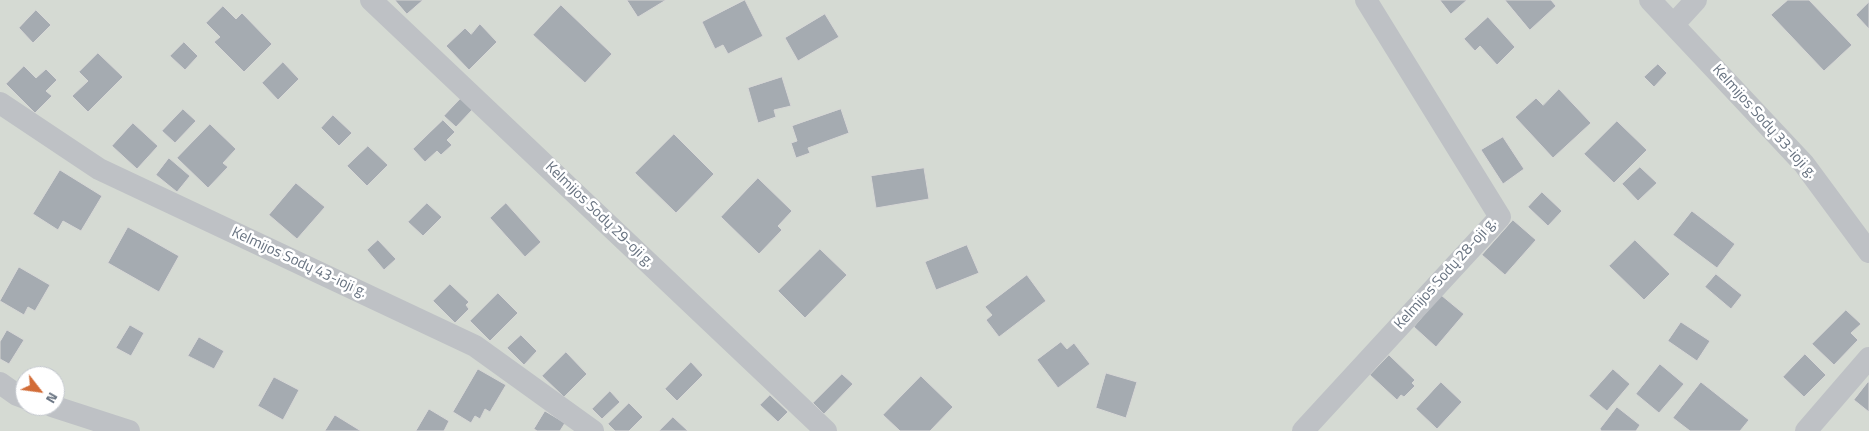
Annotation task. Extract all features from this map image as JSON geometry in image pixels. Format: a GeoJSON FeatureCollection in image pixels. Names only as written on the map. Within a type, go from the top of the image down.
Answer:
{"type":"FeatureCollection","features":[{"type":"Feature","properties":{"kind":"street","name":"Kelmijos Sodų 29-oji g."},"geometry":{"type":"LineString","coordinates":[[371,0],[826,431]]}},
{"type":"Feature","properties":{"kind":"street","name":"Kelmijos Sodų 28-oji g."},"geometry":{"type":"LineString","coordinates":[[1303,431],[1500,217],[1366,0]]}},
{"type":"Feature","properties":{"kind":"street","name":"Kelmijos Sodų 33-ioji g."},"geometry":{"type":"LineString","coordinates":[[1650,0],[1804,164],[1869,252]]}},
{"type":"Feature","properties":{"kind":"street"},"geometry":{"type":"LineString","coordinates":[[1674,24],[1696,0]]}},
{"type":"Feature","properties":{"kind":"street","name":"Kelmijos Sodų 43-ioji g."},"geometry":{"type":"LineString","coordinates":[[0,103],[99,169],[475,346],[593,431]]}},
{"type":"Feature","properties":{"kind":"street"},"geometry":{"type":"LineString","coordinates":[[1806,431],[1869,358]]}},
{"type":"Feature","properties":{"kind":"street"},"geometry":{"type":"LineString","coordinates":[[65,410],[128,431]]}},
{"type":"Feature","properties":{"kind":"shaded area"},"geometry":{"type":"Polygon","coordinates":[[[0,0],[1869,0],[1869,431],[0,431],[0,0]]]}},
{"type":"Feature","properties":{"kind":"building"},"geometry":{"type":"Polygon","coordinates":[[[395,0],[423,0],[407,14],[395,0]]]}},
{"type":"Feature","properties":{"kind":"building"},"geometry":{"type":"Polygon","coordinates":[[[627,0],[666,0],[638,17],[627,0]]]}},
{"type":"Feature","properties":{"kind":"building"},"geometry":{"type":"Polygon","coordinates":[[[745,0],[763,36],[728,54],[723,45],[715,49],[702,22],[745,0]]]}},
{"type":"Feature","properties":{"kind":"building"},"geometry":{"type":"Polygon","coordinates":[[[1440,0],[1467,0],[1451,14],[1440,0]]]}},
{"type":"Feature","properties":{"kind":"building"},"geometry":{"type":"Polygon","coordinates":[[[1505,0],[1551,0],[1556,6],[1530,30],[1505,0]]]}},
{"type":"Feature","properties":{"kind":"building"},"geometry":{"type":"Polygon","coordinates":[[[1788,0],[1809,0],[1852,45],[1824,71],[1771,15],[1788,0]]]}},
{"type":"Feature","properties":{"kind":"building"},"geometry":{"type":"Polygon","coordinates":[[[1869,2],[1869,29],[1856,15],[1869,2]]]}},
{"type":"Feature","properties":{"kind":"building"},"geometry":{"type":"Polygon","coordinates":[[[561,5],[612,54],[585,83],[533,35],[561,5]]]}},
{"type":"Feature","properties":{"kind":"building"},"geometry":{"type":"Polygon","coordinates":[[[223,6],[236,19],[242,13],[272,44],[244,72],[214,42],[220,37],[206,23],[223,6]]]}},
{"type":"Feature","properties":{"kind":"building"},"geometry":{"type":"Polygon","coordinates":[[[36,10],[51,25],[33,43],[19,28],[36,10]]]}},
{"type":"Feature","properties":{"kind":"building"},"geometry":{"type":"Polygon","coordinates":[[[825,14],[839,37],[798,61],[785,38],[825,14]]]}},
{"type":"Feature","properties":{"kind":"building"},"geometry":{"type":"Polygon","coordinates":[[[1488,17],[1515,47],[1497,65],[1480,46],[1475,51],[1464,39],[1488,17]]]}},
{"type":"Feature","properties":{"kind":"building"},"geometry":{"type":"Polygon","coordinates":[[[480,24],[497,42],[469,70],[446,46],[465,28],[471,34],[480,24]]]}},
{"type":"Feature","properties":{"kind":"building"},"geometry":{"type":"Polygon","coordinates":[[[184,42],[198,56],[185,70],[170,56],[184,42]]]}},
{"type":"Feature","properties":{"kind":"building"},"geometry":{"type":"Polygon","coordinates":[[[98,53],[123,77],[88,112],[72,96],[88,81],[79,72],[98,53]]]}},
{"type":"Feature","properties":{"kind":"building"},"geometry":{"type":"Polygon","coordinates":[[[283,62],[299,79],[278,100],[262,83],[283,62]]]}},
{"type":"Feature","properties":{"kind":"building"},"geometry":{"type":"Polygon","coordinates":[[[1658,64],[1667,73],[1654,87],[1644,77],[1658,64]]]}},
{"type":"Feature","properties":{"kind":"building"},"geometry":{"type":"Polygon","coordinates":[[[24,66],[36,78],[46,69],[57,80],[46,91],[52,96],[35,113],[6,84],[24,66]]]}},
{"type":"Feature","properties":{"kind":"building"},"geometry":{"type":"Polygon","coordinates":[[[782,77],[791,106],[774,110],[776,117],[758,123],[748,88],[782,77]]]}},
{"type":"Feature","properties":{"kind":"building"},"geometry":{"type":"Polygon","coordinates":[[[1559,89],[1591,123],[1553,158],[1515,117],[1536,98],[1543,105],[1559,89]]]}},
{"type":"Feature","properties":{"kind":"building"},"geometry":{"type":"Polygon","coordinates":[[[462,97],[473,109],[456,127],[444,116],[462,97]]]}},
{"type":"Feature","properties":{"kind":"building"},"geometry":{"type":"Polygon","coordinates":[[[183,109],[196,121],[175,143],[162,131],[183,109]]]}},
{"type":"Feature","properties":{"kind":"building"},"geometry":{"type":"Polygon","coordinates":[[[841,109],[849,133],[808,148],[810,153],[796,158],[791,143],[797,141],[792,126],[841,109]]]}},
{"type":"Feature","properties":{"kind":"building"},"geometry":{"type":"Polygon","coordinates":[[[333,115],[352,133],[339,146],[321,128],[333,115]]]}},
{"type":"Feature","properties":{"kind":"building"},"geometry":{"type":"Polygon","coordinates":[[[443,120],[455,132],[447,140],[452,145],[441,155],[437,151],[425,162],[413,149],[443,120]]]}},
{"type":"Feature","properties":{"kind":"building"},"geometry":{"type":"Polygon","coordinates":[[[1617,121],[1647,150],[1614,183],[1584,154],[1617,121]]]}},
{"type":"Feature","properties":{"kind":"building"},"geometry":{"type":"Polygon","coordinates":[[[133,123],[158,146],[137,169],[112,146],[133,123]]]}},
{"type":"Feature","properties":{"kind":"building"},"geometry":{"type":"Polygon","coordinates":[[[210,124],[236,149],[223,163],[228,167],[208,188],[177,158],[210,124]]]}},
{"type":"Feature","properties":{"kind":"building"},"geometry":{"type":"Polygon","coordinates":[[[674,134],[714,174],[676,213],[635,173],[674,134]]]}},
{"type":"Feature","properties":{"kind":"building"},"geometry":{"type":"Polygon","coordinates":[[[1503,137],[1524,169],[1503,184],[1481,150],[1503,137]]]}},
{"type":"Feature","properties":{"kind":"building"},"geometry":{"type":"Polygon","coordinates":[[[368,146],[388,165],[367,186],[347,166],[368,146]]]}},
{"type":"Feature","properties":{"kind":"building"},"geometry":{"type":"Polygon","coordinates":[[[169,158],[190,176],[177,192],[156,175],[169,158]]]}},
{"type":"Feature","properties":{"kind":"building"},"geometry":{"type":"Polygon","coordinates":[[[1640,167],[1657,183],[1638,201],[1622,184],[1640,167]]]}},
{"type":"Feature","properties":{"kind":"building"},"geometry":{"type":"Polygon","coordinates":[[[924,168],[929,199],[876,208],[871,176],[924,168]]]}},
{"type":"Feature","properties":{"kind":"building"},"geometry":{"type":"Polygon","coordinates":[[[60,170],[102,196],[81,231],[63,221],[58,230],[33,214],[60,170]]]}},
{"type":"Feature","properties":{"kind":"building"},"geometry":{"type":"Polygon","coordinates":[[[758,178],[792,211],[778,226],[782,230],[759,254],[721,217],[758,178]]]}},
{"type":"Feature","properties":{"kind":"building"},"geometry":{"type":"Polygon","coordinates":[[[296,183],[325,207],[297,239],[269,215],[296,183]]]}},
{"type":"Feature","properties":{"kind":"building"},"geometry":{"type":"Polygon","coordinates":[[[1542,192],[1562,211],[1548,226],[1528,207],[1542,192]]]}},
{"type":"Feature","properties":{"kind":"building"},"geometry":{"type":"Polygon","coordinates":[[[427,203],[442,217],[423,236],[408,222],[427,203]]]}},
{"type":"Feature","properties":{"kind":"building"},"geometry":{"type":"Polygon","coordinates":[[[506,203],[541,242],[525,257],[490,218],[506,203]]]}},
{"type":"Feature","properties":{"kind":"building"},"geometry":{"type":"Polygon","coordinates":[[[1692,211],[1735,244],[1717,268],[1673,235],[1692,211]]]}},
{"type":"Feature","properties":{"kind":"building"},"geometry":{"type":"Polygon","coordinates":[[[1513,220],[1536,240],[1505,275],[1482,255],[1513,220]]]}},
{"type":"Feature","properties":{"kind":"building"},"geometry":{"type":"Polygon","coordinates":[[[128,227],[179,256],[159,292],[108,263],[128,227]]]}},
{"type":"Feature","properties":{"kind":"building"},"geometry":{"type":"Polygon","coordinates":[[[378,240],[396,259],[384,270],[367,250],[378,240]]]}},
{"type":"Feature","properties":{"kind":"building"},"geometry":{"type":"Polygon","coordinates":[[[1635,240],[1670,274],[1644,300],[1609,266],[1635,240]]]}},
{"type":"Feature","properties":{"kind":"building"},"geometry":{"type":"Polygon","coordinates":[[[967,245],[979,273],[936,290],[925,262],[967,245]]]}},
{"type":"Feature","properties":{"kind":"building"},"geometry":{"type":"Polygon","coordinates":[[[820,249],[847,275],[805,318],[778,291],[820,249]]]}},
{"type":"Feature","properties":{"kind":"building"},"geometry":{"type":"Polygon","coordinates":[[[19,267],[50,285],[35,311],[28,307],[24,315],[0,301],[19,267]]]}},
{"type":"Feature","properties":{"kind":"building"},"geometry":{"type":"Polygon","coordinates":[[[1716,274],[1742,295],[1731,309],[1705,287],[1716,274]]]}},
{"type":"Feature","properties":{"kind":"building"},"geometry":{"type":"Polygon","coordinates":[[[1027,275],[1046,301],[999,337],[986,320],[992,315],[985,307],[1027,275]]]}},
{"type":"Feature","properties":{"kind":"building"},"geometry":{"type":"Polygon","coordinates":[[[450,284],[469,302],[466,305],[469,309],[455,323],[433,301],[450,284]]]}},
{"type":"Feature","properties":{"kind":"building"},"geometry":{"type":"Polygon","coordinates":[[[498,293],[518,313],[490,341],[470,321],[498,293]]]}},
{"type":"Feature","properties":{"kind":"building"},"geometry":{"type":"Polygon","coordinates":[[[1441,295],[1464,314],[1436,347],[1414,327],[1441,295]]]}},
{"type":"Feature","properties":{"kind":"building"},"geometry":{"type":"Polygon","coordinates":[[[1846,310],[1861,324],[1851,333],[1858,340],[1834,365],[1812,344],[1846,310]]]}},
{"type":"Feature","properties":{"kind":"building"},"geometry":{"type":"Polygon","coordinates":[[[1681,322],[1710,341],[1697,361],[1668,341],[1681,322]]]}},
{"type":"Feature","properties":{"kind":"building"},"geometry":{"type":"Polygon","coordinates":[[[130,325],[144,333],[131,356],[116,348],[130,325]]]}},
{"type":"Feature","properties":{"kind":"building"},"geometry":{"type":"Polygon","coordinates":[[[7,330],[24,340],[9,364],[0,359],[0,342],[7,330]]]}},
{"type":"Feature","properties":{"kind":"building"},"geometry":{"type":"Polygon","coordinates":[[[521,335],[537,351],[524,365],[507,348],[521,335]]]}},
{"type":"Feature","properties":{"kind":"building"},"geometry":{"type":"Polygon","coordinates":[[[199,337],[224,351],[214,369],[188,356],[199,337]]]}},
{"type":"Feature","properties":{"kind":"building"},"geometry":{"type":"Polygon","coordinates":[[[1061,342],[1067,349],[1074,343],[1090,364],[1058,388],[1037,360],[1061,342]]]}},
{"type":"Feature","properties":{"kind":"building"},"geometry":{"type":"Polygon","coordinates":[[[566,352],[587,374],[564,397],[542,376],[566,352]]]}},
{"type":"Feature","properties":{"kind":"building"},"geometry":{"type":"Polygon","coordinates":[[[1805,354],[1826,375],[1804,397],[1783,377],[1805,354]]]}},
{"type":"Feature","properties":{"kind":"building"},"geometry":{"type":"Polygon","coordinates":[[[1389,355],[1415,380],[1412,383],[1415,386],[1404,397],[1401,395],[1397,400],[1370,375],[1389,355]]]}},
{"type":"Feature","properties":{"kind":"building"},"geometry":{"type":"Polygon","coordinates":[[[691,362],[703,375],[677,401],[665,389],[691,362]]]}},
{"type":"Feature","properties":{"kind":"building"},"geometry":{"type":"Polygon","coordinates":[[[1660,364],[1684,384],[1659,413],[1636,394],[1660,364]]]}},
{"type":"Feature","properties":{"kind":"building"},"geometry":{"type":"Polygon","coordinates":[[[478,369],[506,385],[490,412],[485,409],[480,419],[475,416],[471,423],[453,412],[478,369]]]}},
{"type":"Feature","properties":{"kind":"building"},"geometry":{"type":"Polygon","coordinates":[[[1613,369],[1630,384],[1607,411],[1589,396],[1613,369]]]}},
{"type":"Feature","properties":{"kind":"building"},"geometry":{"type":"Polygon","coordinates":[[[1106,373],[1137,382],[1126,418],[1096,408],[1106,373]]]}},
{"type":"Feature","properties":{"kind":"building"},"geometry":{"type":"Polygon","coordinates":[[[842,374],[853,384],[824,414],[813,403],[842,374]]]}},
{"type":"Feature","properties":{"kind":"building"},"geometry":{"type":"Polygon","coordinates":[[[921,376],[953,407],[930,431],[900,431],[883,415],[921,376]]]}},
{"type":"Feature","properties":{"kind":"building"},"geometry":{"type":"Polygon","coordinates":[[[274,377],[299,390],[283,420],[258,406],[274,377]]]}},
{"type":"Feature","properties":{"kind":"building"},"geometry":{"type":"Polygon","coordinates":[[[1441,382],[1462,402],[1437,429],[1416,409],[1441,382]]]}},
{"type":"Feature","properties":{"kind":"building"},"geometry":{"type":"Polygon","coordinates":[[[1701,382],[1749,420],[1740,431],[1690,431],[1673,418],[1701,382]]]}},
{"type":"Feature","properties":{"kind":"building"},"geometry":{"type":"Polygon","coordinates":[[[1869,382],[1869,412],[1854,400],[1869,382]]]}},
{"type":"Feature","properties":{"kind":"building"},"geometry":{"type":"Polygon","coordinates":[[[610,391],[620,402],[602,419],[592,409],[610,391]]]}},
{"type":"Feature","properties":{"kind":"building"},"geometry":{"type":"Polygon","coordinates":[[[770,395],[788,412],[778,422],[760,405],[770,395]]]}},
{"type":"Feature","properties":{"kind":"building"},"geometry":{"type":"Polygon","coordinates":[[[629,403],[643,417],[629,431],[615,431],[608,424],[629,403]]]}},
{"type":"Feature","properties":{"kind":"building"},"geometry":{"type":"Polygon","coordinates":[[[1617,407],[1640,425],[1636,431],[1601,431],[1600,429],[1617,407]]]}},
{"type":"Feature","properties":{"kind":"building"},"geometry":{"type":"Polygon","coordinates":[[[429,409],[449,421],[444,431],[416,431],[429,409]]]}},
{"type":"Feature","properties":{"kind":"building"},"geometry":{"type":"Polygon","coordinates":[[[545,411],[565,423],[560,431],[537,431],[534,429],[545,411]]]}},
{"type":"Feature","properties":{"kind":"building"},"geometry":{"type":"Polygon","coordinates":[[[335,415],[361,431],[325,431],[335,415]]]}},
{"type":"Feature","properties":{"kind":"building"},"geometry":{"type":"Polygon","coordinates":[[[673,417],[688,431],[659,431],[673,417]]]}}]}
